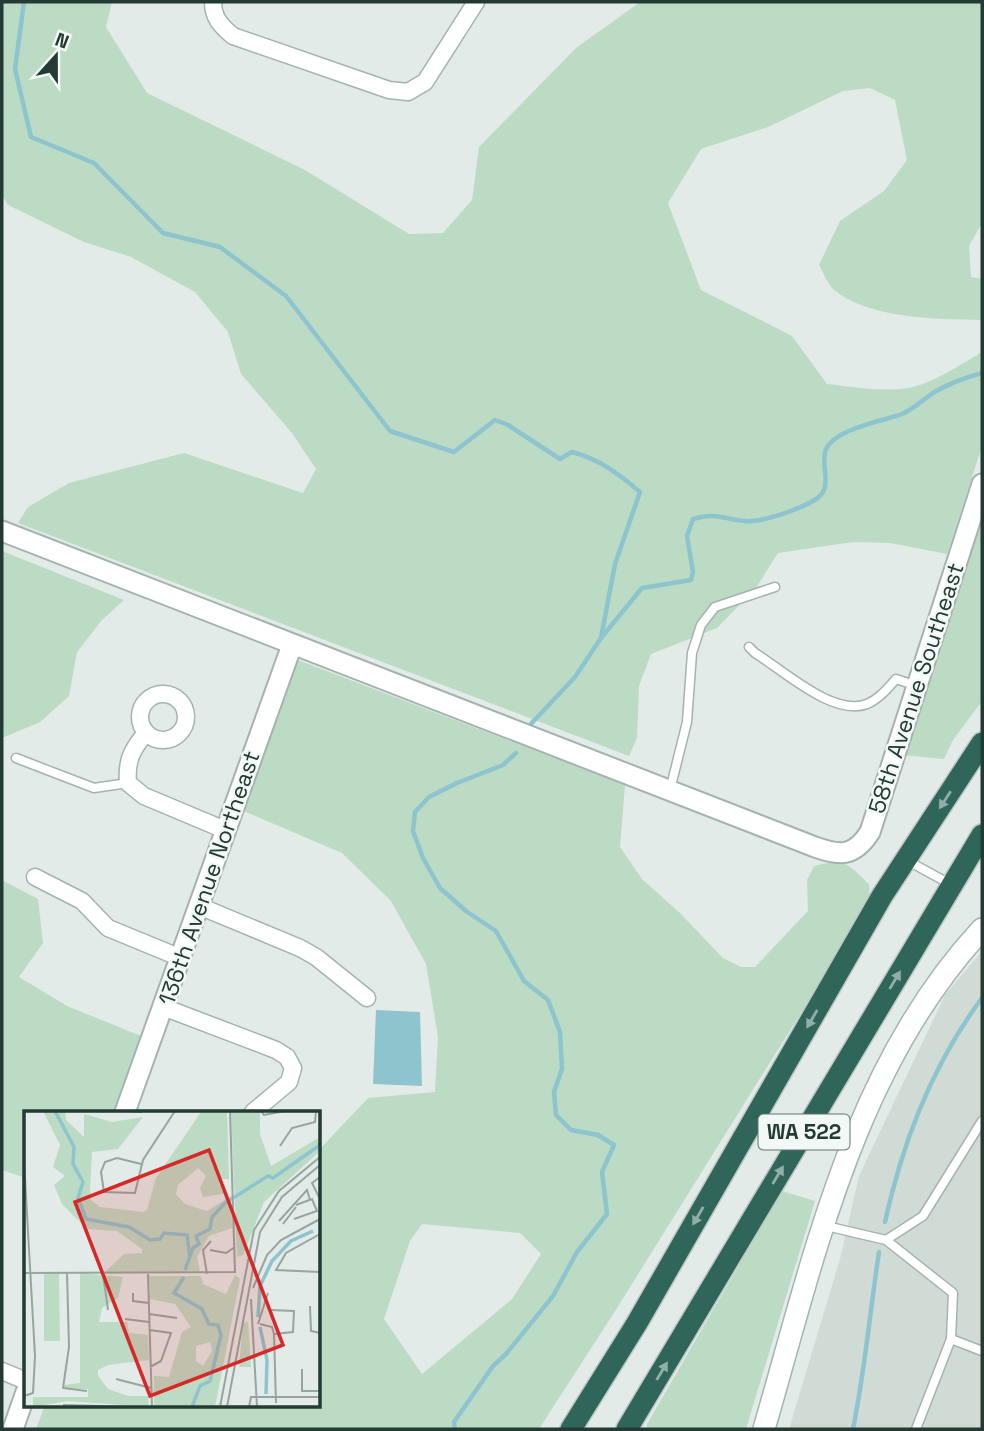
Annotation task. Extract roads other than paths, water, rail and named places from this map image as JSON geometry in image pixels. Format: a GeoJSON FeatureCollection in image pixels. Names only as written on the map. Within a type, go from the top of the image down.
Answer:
{"type":"FeatureCollection","features":[{"type":"Feature","properties":{"kind":"highway","name":"WA 522"},"geometry":{"type":"LineString","coordinates":[[571,1429],[637,1324],[882,896],[982,743]]}},
{"type":"Feature","properties":{"kind":"highway","name":"WA 522"},"geometry":{"type":"LineString","coordinates":[[627,1429],[982,835]]}},
{"type":"Feature","properties":{"kind":"main road"},"geometry":{"type":"LineString","coordinates":[[764,1429],[823,1225],[850,1146],[874,1091],[913,1019],[959,955],[982,929]]}},
{"type":"Feature","properties":{"kind":"street"},"geometry":{"type":"LineString","coordinates":[[214,2],[213,11],[219,26],[233,36],[389,90],[408,92],[425,82],[476,2]]}},
{"type":"Feature","properties":{"kind":"street","name":"58th Avenue Southeast"},"geometry":{"type":"LineString","coordinates":[[670,790],[829,852],[843,853],[856,849],[870,832],[982,484]]}},
{"type":"Feature","properties":{"kind":"street"},"geometry":{"type":"LineString","coordinates":[[2,534],[670,790]]}},
{"type":"Feature","properties":{"kind":"street","name":"136th Avenue Northeast"},"geometry":{"type":"LineString","coordinates":[[125,1111],[292,645]]}},
{"type":"Feature","properties":{"kind":"street"},"geometry":{"type":"LineString","coordinates":[[146,733],[128,759],[128,783],[144,796],[225,830]]}},
{"type":"Feature","properties":{"kind":"street"},"geometry":{"type":"LineString","coordinates":[[35,877],[82,901],[108,929],[181,958]]}},
{"type":"Feature","properties":{"kind":"street"},"geometry":{"type":"LineString","coordinates":[[199,906],[300,948],[316,957],[368,998]]}},
{"type":"Feature","properties":{"kind":"street"},"geometry":{"type":"LineString","coordinates":[[163,1007],[276,1049],[287,1057],[293,1068],[289,1082],[254,1111]]}},
{"type":"Feature","properties":{"kind":"street"},"geometry":{"type":"LineString","coordinates":[[2,1371],[24,1380]]}},
{"type":"Feature","properties":{"kind":"street"},"geometry":{"type":"LineString","coordinates":[[13,1429],[24,1398]]}},
{"type":"Feature","properties":{"kind":"lane"},"geometry":{"type":"LineString","coordinates":[[670,790],[687,722],[692,653],[701,625],[715,607],[775,587]]}},
{"type":"Feature","properties":{"kind":"lane"},"geometry":{"type":"LineString","coordinates":[[749,647],[818,696],[845,706],[866,705],[882,694],[896,679],[917,686]]}},
{"type":"Feature","properties":{"kind":"lane"},"geometry":{"type":"LineString","coordinates":[[16,758],[94,788],[128,783]]}},
{"type":"Feature","properties":{"kind":"lane"},"geometry":{"type":"LineString","coordinates":[[906,860],[952,885]]}},
{"type":"Feature","properties":{"kind":"lane"},"geometry":{"type":"LineString","coordinates":[[886,1240],[923,1216],[982,1121]]}},
{"type":"Feature","properties":{"kind":"lane"},"geometry":{"type":"LineString","coordinates":[[823,1225],[886,1240],[953,1293],[951,1339],[916,1429]]}},
{"type":"Feature","properties":{"kind":"lane"},"geometry":{"type":"LineString","coordinates":[[951,1339],[982,1351]]}},
{"type":"Feature","properties":{"kind":"water"},"geometry":{"type":"Polygon","coordinates":[[[376,1010],[420,1012],[422,1086],[373,1084],[376,1010]]]}},
{"type":"Feature","properties":{"kind":"waterway"},"geometry":{"type":"LineString","coordinates":[[24,2],[15,69],[31,137],[94,163],[163,233],[220,247],[286,296],[390,431],[454,452],[495,420],[508,425],[560,459],[572,452],[600,463],[640,492],[615,564],[601,638]]}},
{"type":"Feature","properties":{"kind":"waterway"},"geometry":{"type":"LineString","coordinates":[[529,726],[575,677],[601,638],[642,588],[691,580],[693,572],[687,536],[693,519],[714,516],[752,521],[773,517],[805,505],[820,496],[823,491],[826,479],[826,449],[839,436],[902,414],[945,386],[982,373]]}},
{"type":"Feature","properties":{"kind":"waterway"},"geometry":{"type":"LineString","coordinates":[[455,1429],[454,1422],[493,1366],[553,1296],[577,1252],[607,1214],[602,1172],[614,1145],[598,1135],[571,1130],[556,1115],[554,1092],[562,1069],[560,1032],[548,1000],[524,981],[496,931],[466,911],[440,888],[423,858],[413,831],[415,812],[429,797],[503,765],[516,753]]}},
{"type":"Feature","properties":{"kind":"waterway"},"geometry":{"type":"LineString","coordinates":[[885,1222],[910,1133],[922,1104],[948,1050],[982,998]]}},
{"type":"Feature","properties":{"kind":"waterway"},"geometry":{"type":"LineString","coordinates":[[853,1429],[879,1252]]}}]}
